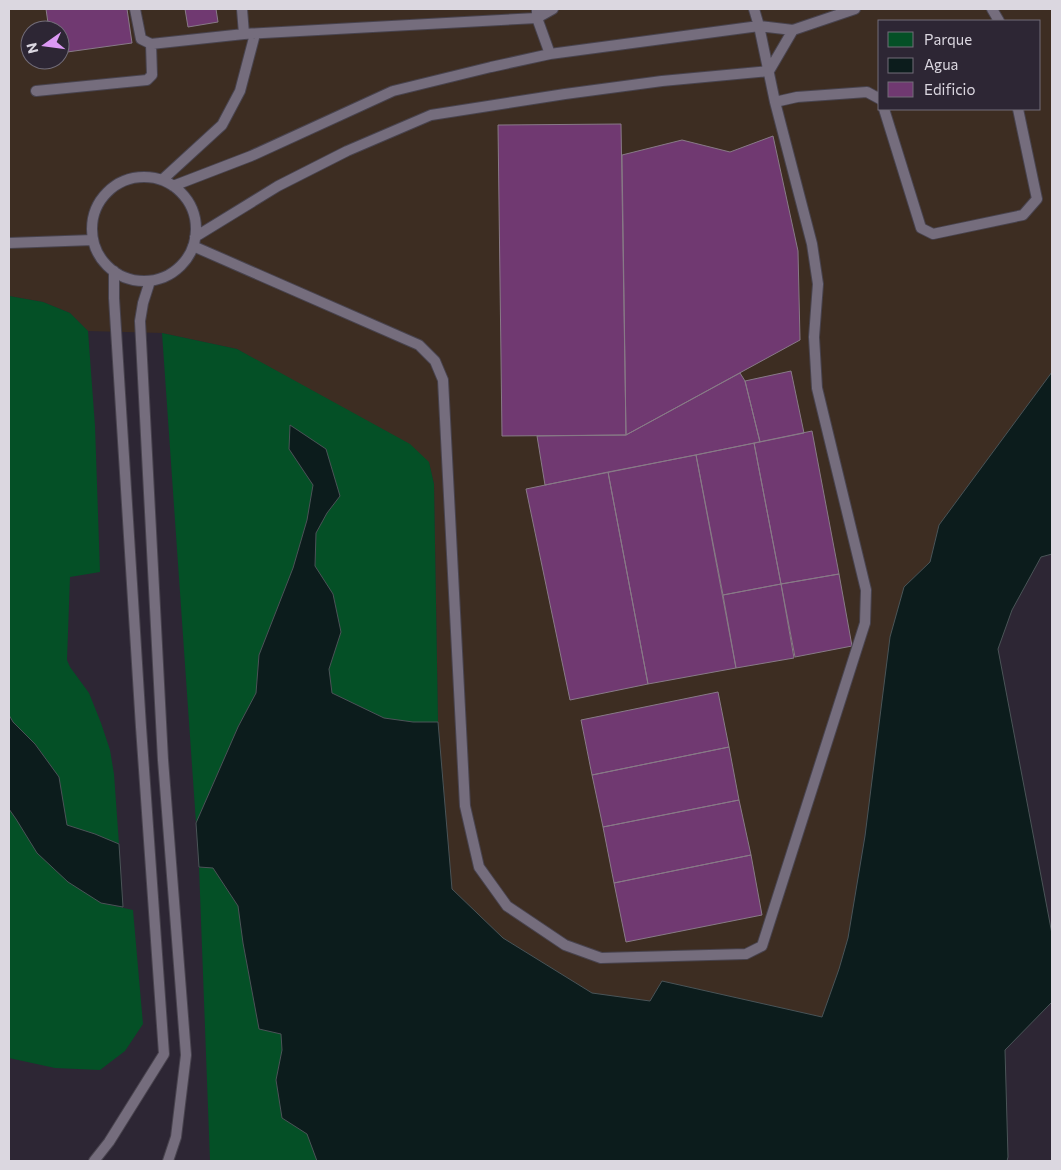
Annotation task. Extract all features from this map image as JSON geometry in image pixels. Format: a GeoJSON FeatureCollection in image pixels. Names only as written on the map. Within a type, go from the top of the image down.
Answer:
{"type":"FeatureCollection","features":[{"type":"Feature","properties":{"kind":"lane"},"geometry":{"type":"LineString","coordinates":[[135,9],[141,39],[151,44],[244,34],[537,13],[553,9]]}},
{"type":"Feature","properties":{"kind":"lane"},"geometry":{"type":"LineString","coordinates":[[242,9],[244,34]]}},
{"type":"Feature","properties":{"kind":"lane"},"geometry":{"type":"LineString","coordinates":[[194,242],[419,345],[435,361],[443,380],[465,806],[479,867],[507,906],[564,945],[601,958],[746,954],[762,946],[865,623],[866,590],[817,388],[814,337],[818,284],[812,244],[775,102],[754,9]]}},
{"type":"Feature","properties":{"kind":"lane"},"geometry":{"type":"LineString","coordinates":[[174,186],[251,156],[393,91],[550,54],[759,26],[793,30],[855,9]]}},
{"type":"Feature","properties":{"kind":"lane"},"geometry":{"type":"LineString","coordinates":[[992,9],[999,20]]}},
{"type":"Feature","properties":{"kind":"lane"},"geometry":{"type":"LineString","coordinates":[[537,13],[550,54]]}},
{"type":"Feature","properties":{"kind":"lane"},"geometry":{"type":"LineString","coordinates":[[769,71],[793,30]]}},
{"type":"Feature","properties":{"kind":"lane"},"geometry":{"type":"LineString","coordinates":[[162,180],[222,125],[240,91],[255,34]]}},
{"type":"Feature","properties":{"kind":"lane"},"geometry":{"type":"LineString","coordinates":[[36,92],[147,80],[152,75],[151,44]]}},
{"type":"Feature","properties":{"kind":"lane"},"geometry":{"type":"LineString","coordinates":[[194,242],[278,186],[347,151],[431,115],[633,85],[769,71]]}},
{"type":"Feature","properties":{"kind":"lane"},"geometry":{"type":"LineString","coordinates":[[775,102],[797,98],[867,92],[878,98]]}},
{"type":"Feature","properties":{"kind":"lane"},"geometry":{"type":"LineString","coordinates":[[884,110],[921,228],[933,234],[1023,215],[1036,199],[1018,110]]}},
{"type":"Feature","properties":{"kind":"lane"},"geometry":{"type":"LineString","coordinates":[[141,176],[162,180],[174,186],[183,193],[194,214],[196,225],[190,254],[173,272],[162,278],[150,281],[137,281],[114,272],[101,258],[93,240],[93,218],[96,207],[102,197],[119,182],[141,176]]}},
{"type":"Feature","properties":{"kind":"lane"},"geometry":{"type":"LineString","coordinates":[[9,243],[93,240]]}},
{"type":"Feature","properties":{"kind":"lane"},"geometry":{"type":"LineString","coordinates":[[94,1161],[109,1142],[164,1054],[141,736],[114,272]]}},
{"type":"Feature","properties":{"kind":"lane"},"geometry":{"type":"LineString","coordinates":[[150,281],[140,321],[163,760],[186,1055],[176,1138],[168,1161]]}},
{"type":"Feature","properties":{"kind":"shaded area"},"geometry":{"type":"Polygon","coordinates":[[[9,9],[1052,9],[1052,372],[939,525],[930,562],[904,587],[848,938],[822,1017],[662,981],[650,1001],[592,993],[503,938],[452,889],[438,722],[434,484],[429,463],[237,349],[162,333],[88,331],[70,313],[43,302],[9,296],[9,9]]]}},
{"type":"Feature","properties":{"kind":"green space"},"geometry":{"type":"Polygon","coordinates":[[[9,296],[43,302],[70,313],[88,331],[95,426],[100,572],[70,577],[67,660],[89,693],[110,750],[114,774],[119,844],[67,825],[59,777],[35,744],[13,722],[9,715],[9,296]]]}},
{"type":"Feature","properties":{"kind":"green space"},"geometry":{"type":"Polygon","coordinates":[[[162,333],[237,349],[410,444],[429,462],[434,484],[438,722],[413,722],[384,718],[332,693],[329,669],[341,632],[333,594],[315,566],[316,533],[327,513],[340,496],[289,449],[313,485],[307,520],[293,568],[259,655],[256,693],[238,727],[196,823],[162,333]]]}},
{"type":"Feature","properties":{"kind":"green space"},"geometry":{"type":"Polygon","coordinates":[[[9,809],[16,819],[101,903],[133,910],[143,1024],[125,1051],[100,1070],[55,1068],[9,1058],[9,809]]]}},
{"type":"Feature","properties":{"kind":"green space"},"geometry":{"type":"Polygon","coordinates":[[[199,867],[213,868],[238,906],[259,1029],[281,1034],[282,1050],[276,1080],[282,1118],[308,1134],[317,1161],[210,1161],[199,867]]]}},
{"type":"Feature","properties":{"kind":"water"},"geometry":{"type":"Polygon","coordinates":[[[1052,372],[1052,554],[1041,557],[1012,610],[998,649],[1052,934],[1052,1002],[1005,1050],[1007,1161],[317,1161],[307,1134],[282,1118],[276,1080],[282,1050],[281,1034],[259,1029],[238,906],[213,868],[199,867],[196,823],[238,727],[256,693],[259,655],[293,568],[307,520],[313,485],[289,449],[290,425],[326,449],[340,496],[327,513],[316,533],[315,566],[333,594],[341,632],[329,669],[332,693],[384,718],[413,722],[438,722],[452,889],[503,938],[592,993],[650,1001],[662,981],[822,1017],[848,938],[865,836],[890,637],[904,587],[930,562],[939,525],[1052,372]]]}},
{"type":"Feature","properties":{"kind":"water"},"geometry":{"type":"Polygon","coordinates":[[[9,715],[13,722],[35,744],[59,777],[67,825],[119,844],[123,907],[101,903],[68,882],[37,853],[9,809],[9,715]]]}},
{"type":"Feature","properties":{"kind":"building"},"geometry":{"type":"Polygon","coordinates":[[[46,9],[127,9],[132,43],[70,52],[70,20],[48,20],[46,9]]]}},
{"type":"Feature","properties":{"kind":"building"},"geometry":{"type":"Polygon","coordinates":[[[185,9],[216,9],[218,22],[188,27],[185,9]]]}},
{"type":"Feature","properties":{"kind":"building"},"geometry":{"type":"Polygon","coordinates":[[[621,124],[626,435],[502,436],[498,125],[621,124]]]}},
{"type":"Feature","properties":{"kind":"building"},"geometry":{"type":"Polygon","coordinates":[[[773,136],[798,251],[800,340],[626,435],[622,155],[682,140],[730,152],[773,136]]]}},
{"type":"Feature","properties":{"kind":"building"},"geometry":{"type":"Polygon","coordinates":[[[791,371],[804,433],[760,442],[745,381],[791,371]]]}},
{"type":"Feature","properties":{"kind":"building"},"geometry":{"type":"Polygon","coordinates":[[[740,373],[745,381],[760,442],[545,485],[537,436],[626,435],[740,373]]]}},
{"type":"Feature","properties":{"kind":"building"},"geometry":{"type":"Polygon","coordinates":[[[812,431],[839,574],[781,584],[754,443],[812,431]]]}},
{"type":"Feature","properties":{"kind":"building"},"geometry":{"type":"Polygon","coordinates":[[[754,443],[781,584],[723,595],[696,455],[754,443]]]}},
{"type":"Feature","properties":{"kind":"building"},"geometry":{"type":"Polygon","coordinates":[[[696,455],[736,668],[648,684],[608,472],[696,455]]]}},
{"type":"Feature","properties":{"kind":"building"},"geometry":{"type":"Polygon","coordinates":[[[608,472],[648,684],[570,700],[526,489],[608,472]]]}},
{"type":"Feature","properties":{"kind":"building"},"geometry":{"type":"Polygon","coordinates":[[[839,574],[852,646],[795,657],[781,584],[839,574]]]}},
{"type":"Feature","properties":{"kind":"building"},"geometry":{"type":"Polygon","coordinates":[[[781,584],[794,658],[736,668],[723,595],[781,584]]]}},
{"type":"Feature","properties":{"kind":"building"},"geometry":{"type":"Polygon","coordinates":[[[718,692],[729,747],[592,775],[581,720],[718,692]]]}},
{"type":"Feature","properties":{"kind":"building"},"geometry":{"type":"Polygon","coordinates":[[[729,747],[739,800],[603,827],[592,775],[729,747]]]}},
{"type":"Feature","properties":{"kind":"building"},"geometry":{"type":"Polygon","coordinates":[[[739,800],[751,855],[614,883],[603,827],[739,800]]]}},
{"type":"Feature","properties":{"kind":"building"},"geometry":{"type":"Polygon","coordinates":[[[751,855],[762,915],[626,942],[614,883],[751,855]]]}}]}
